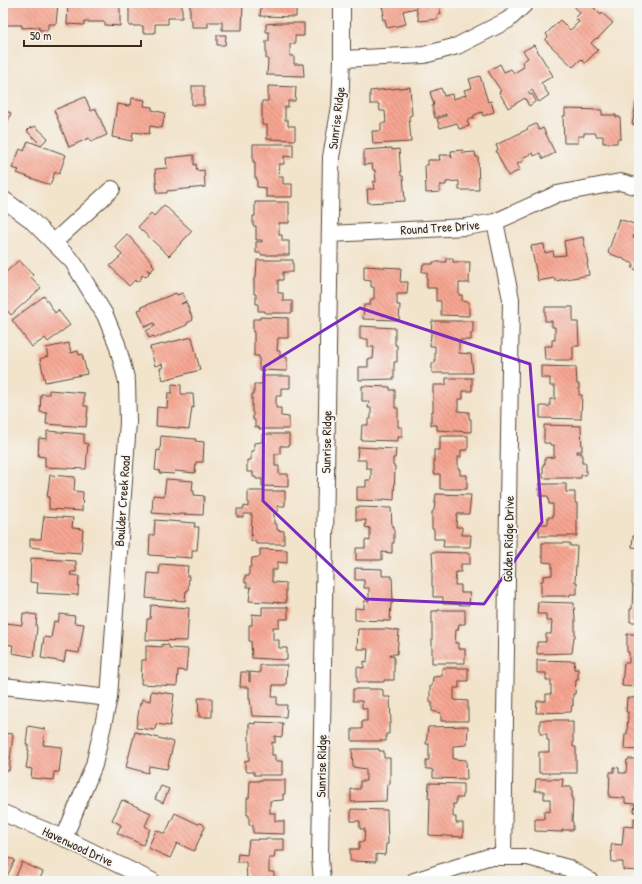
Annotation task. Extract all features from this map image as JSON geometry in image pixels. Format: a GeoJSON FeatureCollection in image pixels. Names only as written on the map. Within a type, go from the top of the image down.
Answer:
{"type":"FeatureCollection","features":[{"type":"Feature","properties":{"kind":"street","name":"Sunrise Ridge"},"geometry":{"type":"LineString","coordinates":[[322,881],[320,858],[331,157],[340,107],[342,3]]}},
{"type":"Feature","properties":{"kind":"street"},"geometry":{"type":"LineString","coordinates":[[342,59],[424,55],[458,46],[508,20],[526,3]]}},
{"type":"Feature","properties":{"kind":"street","name":"Round Tree Drive"},"geometry":{"type":"LineString","coordinates":[[330,234],[466,227],[495,222],[558,194],[620,182],[639,187]]}},
{"type":"Feature","properties":{"kind":"street"},"geometry":{"type":"LineString","coordinates":[[54,242],[112,189]]}},
{"type":"Feature","properties":{"kind":"street","name":"Boulder Creek Road"},"geometry":{"type":"LineString","coordinates":[[3,199],[30,219],[73,262],[105,315],[118,344],[127,382],[128,422],[109,698],[94,765],[64,838]]}},
{"type":"Feature","properties":{"kind":"street","name":"Golden Ridge Drive"},"geometry":{"type":"LineString","coordinates":[[495,222],[511,299],[503,857]]}},
{"type":"Feature","properties":{"kind":"street"},"geometry":{"type":"LineString","coordinates":[[3,686],[109,698]]}},
{"type":"Feature","properties":{"kind":"street","name":"Havenwood Drive"},"geometry":{"type":"LineString","coordinates":[[3,813],[64,838],[152,881]]}},
{"type":"Feature","properties":{"kind":"street"},"geometry":{"type":"LineString","coordinates":[[414,881],[488,857],[528,857],[568,868],[590,881]]}},
{"type":"Feature","properties":{"kind":"highlighted area"},"geometry":{"type":"Polygon","coordinates":[[[360,308],[530,364],[542,522],[484,604],[366,599],[263,501],[264,367],[360,308]]]}},
{"type":"Feature","properties":{"kind":"building"},"geometry":{"type":"Polygon","coordinates":[[[4,3],[58,3],[56,24],[48,24],[48,30],[39,30],[39,27],[22,28],[22,25],[4,25],[4,3]]]}},
{"type":"Feature","properties":{"kind":"building"},"geometry":{"type":"Polygon","coordinates":[[[68,3],[120,3],[120,26],[105,25],[105,22],[84,22],[84,25],[67,24],[68,3]]]}},
{"type":"Feature","properties":{"kind":"building"},"geometry":{"type":"Polygon","coordinates":[[[129,3],[182,3],[182,18],[168,18],[168,24],[155,24],[155,33],[143,33],[143,26],[129,26],[129,3]]]}},
{"type":"Feature","properties":{"kind":"building"},"geometry":{"type":"Polygon","coordinates":[[[190,3],[243,3],[242,30],[222,30],[222,22],[208,22],[208,27],[192,27],[192,20],[190,20],[190,3]]]}},
{"type":"Feature","properties":{"kind":"building"},"geometry":{"type":"Polygon","coordinates":[[[263,3],[296,3],[296,17],[260,16],[261,6],[263,6],[263,3]]]}},
{"type":"Feature","properties":{"kind":"building"},"geometry":{"type":"Polygon","coordinates":[[[378,3],[439,3],[441,14],[437,15],[438,19],[419,21],[416,8],[403,11],[406,24],[387,28],[385,19],[383,20],[382,15],[384,15],[382,5],[379,5],[378,3]]]}},
{"type":"Feature","properties":{"kind":"building"},"geometry":{"type":"Polygon","coordinates":[[[578,3],[589,3],[601,15],[602,13],[613,23],[591,43],[598,50],[585,63],[581,59],[573,67],[545,40],[548,37],[546,34],[560,20],[570,30],[579,22],[575,18],[580,13],[574,6],[578,3]]]}},
{"type":"Feature","properties":{"kind":"building"},"geometry":{"type":"Polygon","coordinates":[[[304,23],[304,36],[295,36],[295,44],[290,44],[290,56],[294,56],[294,64],[303,64],[304,76],[267,75],[268,59],[266,59],[266,41],[269,41],[269,32],[266,32],[266,24],[304,23]]]}},
{"type":"Feature","properties":{"kind":"building"},"geometry":{"type":"Polygon","coordinates":[[[217,35],[226,35],[225,45],[217,45],[217,35]]]}},
{"type":"Feature","properties":{"kind":"building"},"geometry":{"type":"Polygon","coordinates":[[[534,45],[553,76],[541,83],[549,95],[539,102],[532,90],[528,92],[530,95],[532,94],[536,101],[529,106],[525,98],[508,108],[499,92],[501,91],[488,71],[500,64],[504,72],[511,69],[514,73],[524,67],[522,62],[528,58],[523,51],[534,45]]]}},
{"type":"Feature","properties":{"kind":"building"},"geometry":{"type":"Polygon","coordinates":[[[480,76],[488,102],[491,101],[494,112],[483,116],[482,112],[474,115],[474,118],[467,120],[469,126],[459,129],[457,123],[440,128],[437,119],[446,116],[446,114],[435,118],[432,106],[434,105],[430,92],[441,88],[444,96],[452,94],[453,99],[466,95],[464,90],[472,88],[469,79],[480,76]]]}},
{"type":"Feature","properties":{"kind":"building"},"geometry":{"type":"Polygon","coordinates":[[[192,86],[204,86],[204,105],[192,105],[192,86]]]}},
{"type":"Feature","properties":{"kind":"building"},"geometry":{"type":"Polygon","coordinates":[[[268,86],[296,87],[295,101],[288,101],[288,107],[285,107],[285,120],[288,120],[288,126],[295,126],[295,140],[267,139],[267,125],[262,125],[262,101],[268,101],[268,86]]]}},
{"type":"Feature","properties":{"kind":"building"},"geometry":{"type":"Polygon","coordinates":[[[410,87],[412,115],[409,116],[411,142],[373,144],[372,131],[381,131],[381,123],[386,123],[385,111],[380,111],[379,104],[370,104],[370,91],[410,87]]]}},
{"type":"Feature","properties":{"kind":"building"},"geometry":{"type":"Polygon","coordinates":[[[639,94],[639,125],[632,124],[639,94]]]}},
{"type":"Feature","properties":{"kind":"building"},"geometry":{"type":"Polygon","coordinates":[[[85,97],[91,111],[96,109],[107,135],[91,142],[89,138],[69,147],[54,110],[85,97]]]}},
{"type":"Feature","properties":{"kind":"building"},"geometry":{"type":"Polygon","coordinates":[[[132,98],[145,100],[144,106],[152,107],[152,110],[165,113],[162,128],[150,126],[149,134],[133,132],[132,141],[112,137],[117,104],[129,106],[129,104],[131,105],[132,98]]]}},
{"type":"Feature","properties":{"kind":"building"},"geometry":{"type":"Polygon","coordinates":[[[565,109],[602,110],[602,115],[616,115],[616,117],[620,117],[621,139],[617,139],[617,143],[603,143],[603,136],[596,136],[596,133],[584,133],[584,136],[578,136],[578,143],[564,143],[563,116],[565,116],[565,109]]]}},
{"type":"Feature","properties":{"kind":"building"},"geometry":{"type":"Polygon","coordinates":[[[3,110],[11,113],[3,132],[3,110]]]}},
{"type":"Feature","properties":{"kind":"building"},"geometry":{"type":"Polygon","coordinates":[[[536,124],[539,130],[543,128],[555,153],[543,159],[540,153],[534,156],[533,153],[522,158],[523,161],[517,164],[520,170],[508,176],[496,151],[498,150],[496,145],[536,124]]]}},
{"type":"Feature","properties":{"kind":"building"},"geometry":{"type":"Polygon","coordinates":[[[35,126],[48,138],[41,145],[27,131],[31,127],[32,128],[35,126]]]}},
{"type":"Feature","properties":{"kind":"building"},"geometry":{"type":"Polygon","coordinates":[[[28,141],[66,155],[59,174],[55,172],[50,185],[17,173],[19,170],[12,168],[20,149],[24,151],[28,141]]]}},
{"type":"Feature","properties":{"kind":"building"},"geometry":{"type":"Polygon","coordinates":[[[253,144],[293,144],[293,157],[284,156],[284,164],[279,164],[278,177],[283,177],[283,184],[292,184],[292,197],[266,197],[266,188],[257,187],[257,178],[255,178],[255,162],[253,162],[253,144]]]}},
{"type":"Feature","properties":{"kind":"building"},"geometry":{"type":"Polygon","coordinates":[[[392,148],[392,150],[399,149],[405,201],[368,203],[367,189],[374,189],[373,182],[376,182],[375,170],[373,170],[372,164],[364,165],[364,150],[392,148]]]}},
{"type":"Feature","properties":{"kind":"building"},"geometry":{"type":"Polygon","coordinates":[[[463,150],[463,153],[475,152],[476,157],[478,157],[479,190],[459,190],[459,181],[446,182],[446,185],[440,185],[440,192],[426,193],[425,165],[428,165],[428,160],[440,160],[439,155],[450,155],[452,158],[451,151],[463,150]]]}},
{"type":"Feature","properties":{"kind":"building"},"geometry":{"type":"Polygon","coordinates":[[[194,155],[194,165],[196,164],[197,171],[204,170],[205,187],[167,191],[167,193],[157,193],[155,169],[167,168],[166,158],[194,155]]]}},
{"type":"Feature","properties":{"kind":"building"},"geometry":{"type":"Polygon","coordinates":[[[255,202],[289,202],[289,223],[279,223],[279,235],[282,235],[282,241],[289,241],[289,255],[261,255],[261,253],[256,253],[256,242],[262,242],[262,240],[256,240],[256,226],[253,226],[255,202]]]}},
{"type":"Feature","properties":{"kind":"building"},"geometry":{"type":"Polygon","coordinates":[[[164,205],[192,231],[169,256],[138,227],[151,213],[154,216],[164,205]]]}},
{"type":"Feature","properties":{"kind":"building"},"geometry":{"type":"Polygon","coordinates":[[[619,219],[637,225],[633,238],[639,240],[639,266],[637,270],[632,268],[634,264],[608,253],[619,219]]]}},
{"type":"Feature","properties":{"kind":"building"},"geometry":{"type":"Polygon","coordinates":[[[127,234],[155,267],[150,272],[147,269],[149,272],[146,277],[142,275],[141,279],[136,282],[135,280],[129,286],[110,266],[122,255],[115,246],[127,234]]]}},
{"type":"Feature","properties":{"kind":"building"},"geometry":{"type":"Polygon","coordinates":[[[583,237],[589,275],[555,281],[555,278],[538,281],[531,246],[544,244],[545,253],[553,251],[554,256],[566,255],[564,241],[583,237]]]}},
{"type":"Feature","properties":{"kind":"building"},"geometry":{"type":"Polygon","coordinates":[[[446,258],[453,258],[453,262],[470,262],[469,283],[459,283],[459,295],[462,295],[462,301],[469,302],[469,316],[441,315],[441,301],[436,301],[436,288],[427,288],[427,272],[422,272],[423,264],[446,262],[446,258]]]}},
{"type":"Feature","properties":{"kind":"building"},"geometry":{"type":"Polygon","coordinates":[[[19,260],[33,275],[31,277],[41,288],[11,315],[3,306],[3,275],[19,260]]]}},
{"type":"Feature","properties":{"kind":"building"},"geometry":{"type":"Polygon","coordinates":[[[257,260],[293,260],[293,272],[283,272],[283,280],[278,280],[278,293],[283,293],[283,301],[292,301],[292,313],[265,313],[265,311],[258,311],[256,294],[254,294],[254,278],[256,278],[257,260]]]}},
{"type":"Feature","properties":{"kind":"building"},"geometry":{"type":"Polygon","coordinates":[[[364,266],[401,268],[400,282],[408,282],[407,294],[397,294],[397,305],[400,305],[399,320],[363,319],[364,305],[370,305],[371,299],[374,299],[374,287],[371,287],[371,281],[364,280],[364,266]]]}},
{"type":"Feature","properties":{"kind":"building"},"geometry":{"type":"Polygon","coordinates":[[[176,293],[177,295],[183,293],[186,301],[181,304],[186,302],[193,320],[187,323],[187,325],[155,338],[154,336],[149,338],[146,331],[155,326],[154,323],[145,327],[138,310],[142,309],[141,307],[176,293]]]}},
{"type":"Feature","properties":{"kind":"building"},"geometry":{"type":"Polygon","coordinates":[[[44,296],[55,313],[58,310],[70,325],[48,342],[45,338],[32,347],[12,320],[44,296]]]}},
{"type":"Feature","properties":{"kind":"building"},"geometry":{"type":"Polygon","coordinates":[[[545,307],[573,307],[573,322],[578,322],[579,346],[573,346],[573,360],[545,360],[544,346],[552,346],[552,340],[555,340],[555,327],[552,327],[552,321],[545,321],[545,307]]]}},
{"type":"Feature","properties":{"kind":"building"},"geometry":{"type":"Polygon","coordinates":[[[260,317],[288,318],[288,338],[278,338],[277,351],[280,351],[280,357],[287,357],[287,371],[259,370],[259,356],[254,356],[253,319],[260,319],[260,317]]]}},
{"type":"Feature","properties":{"kind":"building"},"geometry":{"type":"Polygon","coordinates":[[[432,321],[473,321],[473,333],[471,333],[471,340],[459,340],[459,353],[471,354],[473,373],[432,373],[432,363],[435,363],[435,346],[430,346],[432,321]]]}},
{"type":"Feature","properties":{"kind":"building"},"geometry":{"type":"Polygon","coordinates":[[[360,326],[395,328],[397,362],[394,362],[394,379],[359,380],[359,367],[368,367],[368,359],[373,359],[374,347],[368,347],[368,339],[360,339],[360,326]]]}},
{"type":"Feature","properties":{"kind":"building"},"geometry":{"type":"Polygon","coordinates":[[[192,337],[200,370],[163,380],[160,368],[163,368],[162,364],[155,366],[150,347],[192,337]]]}},
{"type":"Feature","properties":{"kind":"building"},"geometry":{"type":"Polygon","coordinates":[[[69,343],[71,353],[78,351],[79,355],[82,354],[87,374],[45,382],[40,359],[48,356],[46,348],[69,343]]]}},
{"type":"Feature","properties":{"kind":"building"},"geometry":{"type":"Polygon","coordinates":[[[541,366],[576,367],[579,395],[582,395],[581,419],[540,418],[540,406],[550,406],[550,399],[555,399],[555,386],[550,386],[550,378],[541,378],[541,366]]]}},
{"type":"Feature","properties":{"kind":"building"},"geometry":{"type":"Polygon","coordinates":[[[263,376],[290,376],[290,388],[281,388],[281,396],[276,396],[276,408],[281,408],[281,416],[289,417],[289,429],[259,429],[259,427],[255,427],[255,420],[253,420],[252,412],[252,394],[254,394],[254,384],[263,384],[263,376]]]}},
{"type":"Feature","properties":{"kind":"building"},"geometry":{"type":"Polygon","coordinates":[[[446,378],[472,378],[472,391],[463,391],[463,399],[458,399],[458,411],[469,412],[469,419],[471,419],[471,432],[437,430],[437,425],[431,425],[431,412],[433,412],[433,385],[446,385],[446,378]]]}},
{"type":"Feature","properties":{"kind":"building"},"geometry":{"type":"Polygon","coordinates":[[[172,384],[181,385],[181,394],[193,394],[194,408],[192,407],[189,429],[156,426],[157,407],[167,408],[168,393],[172,393],[172,384]]]}},
{"type":"Feature","properties":{"kind":"building"},"geometry":{"type":"Polygon","coordinates":[[[362,386],[390,387],[390,390],[395,390],[395,408],[398,408],[398,427],[402,427],[402,437],[398,437],[398,441],[361,440],[362,425],[368,425],[368,419],[371,419],[371,408],[368,408],[369,401],[362,401],[362,386]]]}},
{"type":"Feature","properties":{"kind":"building"},"geometry":{"type":"Polygon","coordinates":[[[49,390],[84,393],[84,406],[88,406],[86,427],[46,424],[47,413],[40,412],[41,394],[49,394],[49,390]]]}},
{"type":"Feature","properties":{"kind":"building"},"geometry":{"type":"Polygon","coordinates":[[[544,425],[581,426],[582,451],[577,451],[577,453],[582,453],[582,463],[586,463],[586,475],[581,475],[581,478],[543,478],[543,464],[545,464],[545,458],[554,457],[554,445],[544,443],[544,425]]]}},
{"type":"Feature","properties":{"kind":"building"},"geometry":{"type":"Polygon","coordinates":[[[47,431],[84,434],[84,443],[88,444],[86,469],[45,467],[45,457],[38,456],[39,438],[47,439],[47,431]]]}},
{"type":"Feature","properties":{"kind":"building"},"geometry":{"type":"Polygon","coordinates":[[[262,434],[289,434],[289,446],[280,446],[280,454],[275,454],[275,466],[279,466],[279,474],[288,474],[288,487],[262,486],[262,479],[256,479],[256,477],[253,477],[253,472],[247,472],[247,460],[251,460],[251,451],[254,451],[254,443],[262,442],[262,434]]]}},
{"type":"Feature","properties":{"kind":"building"},"geometry":{"type":"Polygon","coordinates":[[[161,436],[196,439],[195,441],[204,442],[203,462],[196,462],[195,473],[175,471],[174,474],[159,473],[160,471],[155,470],[157,450],[160,451],[161,436]]]}},
{"type":"Feature","properties":{"kind":"building"},"geometry":{"type":"Polygon","coordinates":[[[440,436],[468,436],[468,450],[461,450],[461,457],[458,457],[458,469],[460,469],[460,475],[467,475],[467,489],[440,489],[440,474],[434,474],[434,450],[440,450],[440,436]]]}},
{"type":"Feature","properties":{"kind":"building"},"geometry":{"type":"Polygon","coordinates":[[[358,447],[396,449],[395,458],[393,458],[393,466],[395,466],[394,500],[357,500],[357,487],[366,487],[366,480],[371,480],[371,468],[366,468],[366,460],[357,460],[358,447]]]}},
{"type":"Feature","properties":{"kind":"building"},"geometry":{"type":"Polygon","coordinates":[[[50,475],[75,477],[74,491],[83,492],[82,511],[49,509],[49,497],[47,497],[50,475]]]}},
{"type":"Feature","properties":{"kind":"building"},"geometry":{"type":"Polygon","coordinates":[[[166,479],[193,481],[192,491],[194,491],[194,495],[204,496],[203,515],[152,513],[153,495],[164,496],[166,479]]]}},
{"type":"Feature","properties":{"kind":"building"},"geometry":{"type":"Polygon","coordinates":[[[539,484],[566,484],[566,492],[575,492],[575,503],[577,503],[577,536],[539,536],[539,524],[548,524],[548,517],[553,517],[553,504],[549,504],[548,496],[539,496],[539,484]]]}},
{"type":"Feature","properties":{"kind":"building"},"geometry":{"type":"Polygon","coordinates":[[[248,491],[285,491],[285,506],[278,506],[278,512],[274,512],[274,524],[277,524],[277,530],[284,531],[284,544],[256,544],[256,541],[251,541],[252,514],[244,514],[243,517],[237,517],[237,509],[244,509],[244,506],[248,507],[248,491]]]}},
{"type":"Feature","properties":{"kind":"building"},"geometry":{"type":"Polygon","coordinates":[[[436,494],[471,495],[469,514],[457,514],[456,527],[462,527],[462,535],[471,535],[470,547],[443,547],[444,539],[434,539],[434,529],[432,529],[432,512],[434,510],[436,494]]]}},
{"type":"Feature","properties":{"kind":"building"},"geometry":{"type":"Polygon","coordinates":[[[356,507],[391,508],[392,526],[394,526],[394,543],[392,543],[392,553],[382,552],[382,560],[356,560],[356,548],[365,548],[365,540],[370,541],[370,528],[365,527],[366,520],[356,520],[356,507]]]}},
{"type":"Feature","properties":{"kind":"building"},"geometry":{"type":"Polygon","coordinates":[[[637,511],[639,511],[639,548],[632,547],[633,536],[635,536],[637,511]]]}},
{"type":"Feature","properties":{"kind":"building"},"geometry":{"type":"Polygon","coordinates":[[[44,516],[73,518],[72,528],[83,529],[81,553],[30,547],[30,539],[41,539],[44,516]]]}},
{"type":"Feature","properties":{"kind":"building"},"geometry":{"type":"Polygon","coordinates":[[[155,520],[195,523],[194,527],[199,527],[197,550],[192,550],[192,558],[149,555],[150,535],[154,535],[155,520]]]}},
{"type":"Feature","properties":{"kind":"building"},"geometry":{"type":"Polygon","coordinates":[[[542,543],[570,543],[570,546],[577,546],[575,582],[577,582],[577,594],[570,594],[570,596],[541,596],[541,581],[543,581],[543,576],[552,575],[552,563],[543,562],[542,543]]]}},
{"type":"Feature","properties":{"kind":"building"},"geometry":{"type":"Polygon","coordinates":[[[260,549],[287,550],[287,563],[277,562],[277,570],[272,570],[272,582],[286,583],[286,603],[249,601],[251,587],[247,587],[247,583],[245,583],[245,576],[249,576],[249,567],[251,567],[252,558],[260,557],[260,549]]]}},
{"type":"Feature","properties":{"kind":"building"},"geometry":{"type":"Polygon","coordinates":[[[432,552],[470,553],[470,564],[461,564],[461,572],[456,572],[455,585],[461,585],[461,593],[470,593],[469,605],[443,604],[443,597],[433,597],[432,552]]]}},
{"type":"Feature","properties":{"kind":"building"},"geometry":{"type":"Polygon","coordinates":[[[31,558],[76,561],[76,572],[71,572],[70,575],[79,576],[78,595],[37,593],[38,583],[30,582],[31,558]]]}},
{"type":"Feature","properties":{"kind":"building"},"geometry":{"type":"Polygon","coordinates":[[[160,564],[188,566],[188,591],[186,591],[185,601],[146,598],[148,573],[159,574],[160,564]]]}},
{"type":"Feature","properties":{"kind":"building"},"geometry":{"type":"Polygon","coordinates":[[[355,568],[382,569],[382,576],[392,576],[393,603],[391,603],[390,621],[355,620],[355,608],[364,609],[364,601],[369,601],[369,588],[364,588],[364,580],[355,580],[355,568]]]}},
{"type":"Feature","properties":{"kind":"building"},"geometry":{"type":"Polygon","coordinates":[[[632,572],[639,572],[639,624],[637,624],[637,622],[630,622],[633,585],[632,572]]]}},
{"type":"Feature","properties":{"kind":"building"},"geometry":{"type":"Polygon","coordinates":[[[538,602],[574,603],[575,637],[572,653],[537,654],[537,642],[546,642],[546,634],[551,634],[552,621],[546,621],[546,614],[537,614],[538,602]]]}},
{"type":"Feature","properties":{"kind":"building"},"geometry":{"type":"Polygon","coordinates":[[[151,605],[189,608],[187,641],[146,640],[147,619],[150,619],[151,605]]]}},
{"type":"Feature","properties":{"kind":"building"},"geometry":{"type":"Polygon","coordinates":[[[262,607],[288,607],[288,619],[279,619],[279,627],[273,627],[273,640],[279,640],[279,648],[287,648],[287,660],[252,658],[251,641],[249,641],[249,625],[252,625],[252,614],[262,615],[262,607]]]}},
{"type":"Feature","properties":{"kind":"building"},"geometry":{"type":"Polygon","coordinates":[[[465,610],[465,624],[459,624],[458,630],[456,630],[455,643],[458,643],[458,649],[465,649],[465,663],[432,663],[432,611],[465,610]]]}},
{"type":"Feature","properties":{"kind":"building"},"geometry":{"type":"Polygon","coordinates":[[[23,613],[37,615],[34,657],[12,653],[13,645],[3,644],[6,623],[22,625],[23,613]]]}},
{"type":"Feature","properties":{"kind":"building"},"geometry":{"type":"Polygon","coordinates":[[[60,614],[75,616],[74,623],[84,624],[79,653],[66,651],[64,662],[41,658],[44,637],[51,638],[54,621],[58,622],[60,614]]]}},
{"type":"Feature","properties":{"kind":"building"},"geometry":{"type":"Polygon","coordinates":[[[358,629],[386,629],[399,631],[397,654],[390,654],[390,656],[394,656],[394,680],[384,680],[384,682],[357,682],[357,667],[364,668],[364,661],[367,662],[368,649],[357,649],[358,629]]]}},
{"type":"Feature","properties":{"kind":"building"},"geometry":{"type":"Polygon","coordinates":[[[627,634],[639,634],[639,687],[622,686],[624,663],[629,663],[629,652],[627,652],[627,634]]]}},
{"type":"Feature","properties":{"kind":"building"},"geometry":{"type":"Polygon","coordinates":[[[162,644],[169,645],[169,648],[188,649],[186,671],[178,670],[177,686],[141,684],[142,660],[146,660],[146,646],[162,647],[162,644]]]}},
{"type":"Feature","properties":{"kind":"building"},"geometry":{"type":"Polygon","coordinates":[[[537,660],[575,661],[574,669],[578,669],[578,680],[576,680],[571,712],[536,713],[537,701],[546,701],[546,694],[551,694],[551,680],[546,680],[546,673],[537,673],[537,660]]]}},
{"type":"Feature","properties":{"kind":"building"},"geometry":{"type":"Polygon","coordinates":[[[260,665],[287,665],[286,685],[273,685],[272,697],[277,697],[277,705],[287,705],[286,717],[252,716],[249,699],[249,687],[240,687],[241,672],[249,672],[250,682],[250,672],[260,673],[260,665]]]}},
{"type":"Feature","properties":{"kind":"building"},"geometry":{"type":"Polygon","coordinates":[[[442,668],[468,668],[468,681],[459,681],[459,688],[454,688],[454,700],[468,701],[468,721],[441,721],[441,713],[432,711],[432,702],[430,702],[430,686],[432,686],[433,677],[442,676],[442,668]]]}},
{"type":"Feature","properties":{"kind":"building"},"geometry":{"type":"Polygon","coordinates":[[[353,689],[380,689],[383,690],[383,697],[390,697],[391,724],[389,724],[389,734],[386,734],[386,741],[352,741],[352,729],[362,729],[362,721],[367,721],[367,709],[362,708],[362,701],[353,701],[353,689]]]}},
{"type":"Feature","properties":{"kind":"building"},"geometry":{"type":"Polygon","coordinates":[[[151,691],[174,694],[170,726],[156,724],[155,730],[136,728],[140,703],[142,699],[150,701],[151,691]]]}},
{"type":"Feature","properties":{"kind":"building"},"geometry":{"type":"Polygon","coordinates":[[[639,697],[639,750],[624,749],[625,734],[627,734],[627,698],[639,697]]]}},
{"type":"Feature","properties":{"kind":"building"},"geometry":{"type":"Polygon","coordinates":[[[198,698],[212,698],[212,717],[199,717],[198,698]]]}},
{"type":"Feature","properties":{"kind":"building"},"geometry":{"type":"Polygon","coordinates":[[[540,720],[568,720],[568,722],[573,722],[573,747],[576,747],[576,773],[539,773],[539,752],[549,752],[549,740],[547,740],[547,734],[540,734],[540,720]]]}},
{"type":"Feature","properties":{"kind":"building"},"geometry":{"type":"Polygon","coordinates":[[[255,722],[283,723],[282,737],[275,736],[275,743],[272,742],[272,755],[275,755],[275,761],[282,761],[282,775],[254,775],[254,772],[247,772],[245,770],[245,761],[249,760],[249,723],[255,724],[255,722]]]}},
{"type":"Feature","properties":{"kind":"building"},"geometry":{"type":"Polygon","coordinates":[[[28,726],[45,729],[43,745],[62,747],[59,772],[54,772],[53,780],[31,778],[32,769],[26,768],[29,750],[28,745],[26,745],[28,726]]]}},
{"type":"Feature","properties":{"kind":"building"},"geometry":{"type":"Polygon","coordinates":[[[468,726],[467,745],[453,746],[453,759],[466,760],[467,779],[433,778],[433,770],[426,769],[426,760],[429,760],[429,744],[426,744],[428,727],[468,726]]]}},
{"type":"Feature","properties":{"kind":"building"},"geometry":{"type":"Polygon","coordinates":[[[135,732],[174,742],[167,769],[149,766],[148,773],[126,767],[135,732]]]}},
{"type":"Feature","properties":{"kind":"building"},"geometry":{"type":"Polygon","coordinates":[[[3,733],[13,734],[9,771],[3,770],[3,733]]]}},
{"type":"Feature","properties":{"kind":"building"},"geometry":{"type":"Polygon","coordinates":[[[352,749],[379,749],[379,751],[384,751],[384,758],[390,758],[390,784],[387,784],[386,801],[351,802],[351,789],[360,789],[360,781],[366,781],[366,769],[353,767],[352,749]]]}},
{"type":"Feature","properties":{"kind":"building"},"geometry":{"type":"Polygon","coordinates":[[[628,759],[639,759],[639,812],[634,812],[635,804],[625,803],[625,798],[609,797],[610,772],[614,772],[614,767],[619,768],[619,773],[626,773],[628,759]]]}},
{"type":"Feature","properties":{"kind":"building"},"geometry":{"type":"Polygon","coordinates":[[[536,779],[563,779],[562,787],[572,787],[573,830],[562,830],[562,832],[535,831],[535,819],[544,819],[544,811],[550,812],[550,799],[544,799],[544,791],[535,791],[536,779]]]}},
{"type":"Feature","properties":{"kind":"building"},"geometry":{"type":"Polygon","coordinates":[[[285,780],[285,794],[283,794],[283,800],[270,801],[270,813],[275,813],[275,821],[284,821],[284,834],[253,833],[253,825],[249,825],[249,815],[247,815],[247,798],[249,798],[250,781],[285,780]]]}},
{"type":"Feature","properties":{"kind":"building"},"geometry":{"type":"Polygon","coordinates":[[[429,783],[463,784],[463,798],[456,798],[456,804],[453,804],[453,817],[456,817],[456,823],[463,823],[463,837],[429,835],[429,783]]]}},
{"type":"Feature","properties":{"kind":"building"},"geometry":{"type":"Polygon","coordinates":[[[161,786],[169,789],[163,803],[155,799],[161,786]]]}},
{"type":"Feature","properties":{"kind":"building"},"geometry":{"type":"Polygon","coordinates":[[[122,800],[151,813],[145,826],[150,829],[143,845],[117,833],[121,825],[112,820],[122,800]]]}},
{"type":"Feature","properties":{"kind":"building"},"geometry":{"type":"Polygon","coordinates":[[[351,809],[387,810],[388,844],[386,844],[385,855],[376,854],[376,862],[350,861],[350,849],[359,849],[359,842],[364,842],[365,829],[360,829],[360,821],[351,821],[351,809]]]}},
{"type":"Feature","properties":{"kind":"building"},"geometry":{"type":"Polygon","coordinates":[[[175,813],[198,824],[203,824],[205,827],[194,851],[177,843],[170,858],[148,848],[156,830],[165,834],[175,813]]]}},
{"type":"Feature","properties":{"kind":"building"},"geometry":{"type":"Polygon","coordinates":[[[634,818],[639,819],[639,871],[623,870],[623,862],[612,862],[612,844],[622,845],[624,826],[634,827],[634,818]]]}},
{"type":"Feature","properties":{"kind":"building"},"geometry":{"type":"Polygon","coordinates":[[[284,839],[284,851],[275,851],[274,858],[269,858],[269,872],[274,872],[274,879],[283,879],[283,881],[247,881],[246,862],[237,862],[238,854],[247,855],[249,840],[284,839]]]}},
{"type":"Feature","properties":{"kind":"building"},"geometry":{"type":"Polygon","coordinates":[[[3,856],[15,860],[5,880],[3,879],[3,856]]]}},
{"type":"Feature","properties":{"kind":"building"},"geometry":{"type":"Polygon","coordinates":[[[22,862],[43,872],[39,881],[14,881],[22,862]]]}}]}
